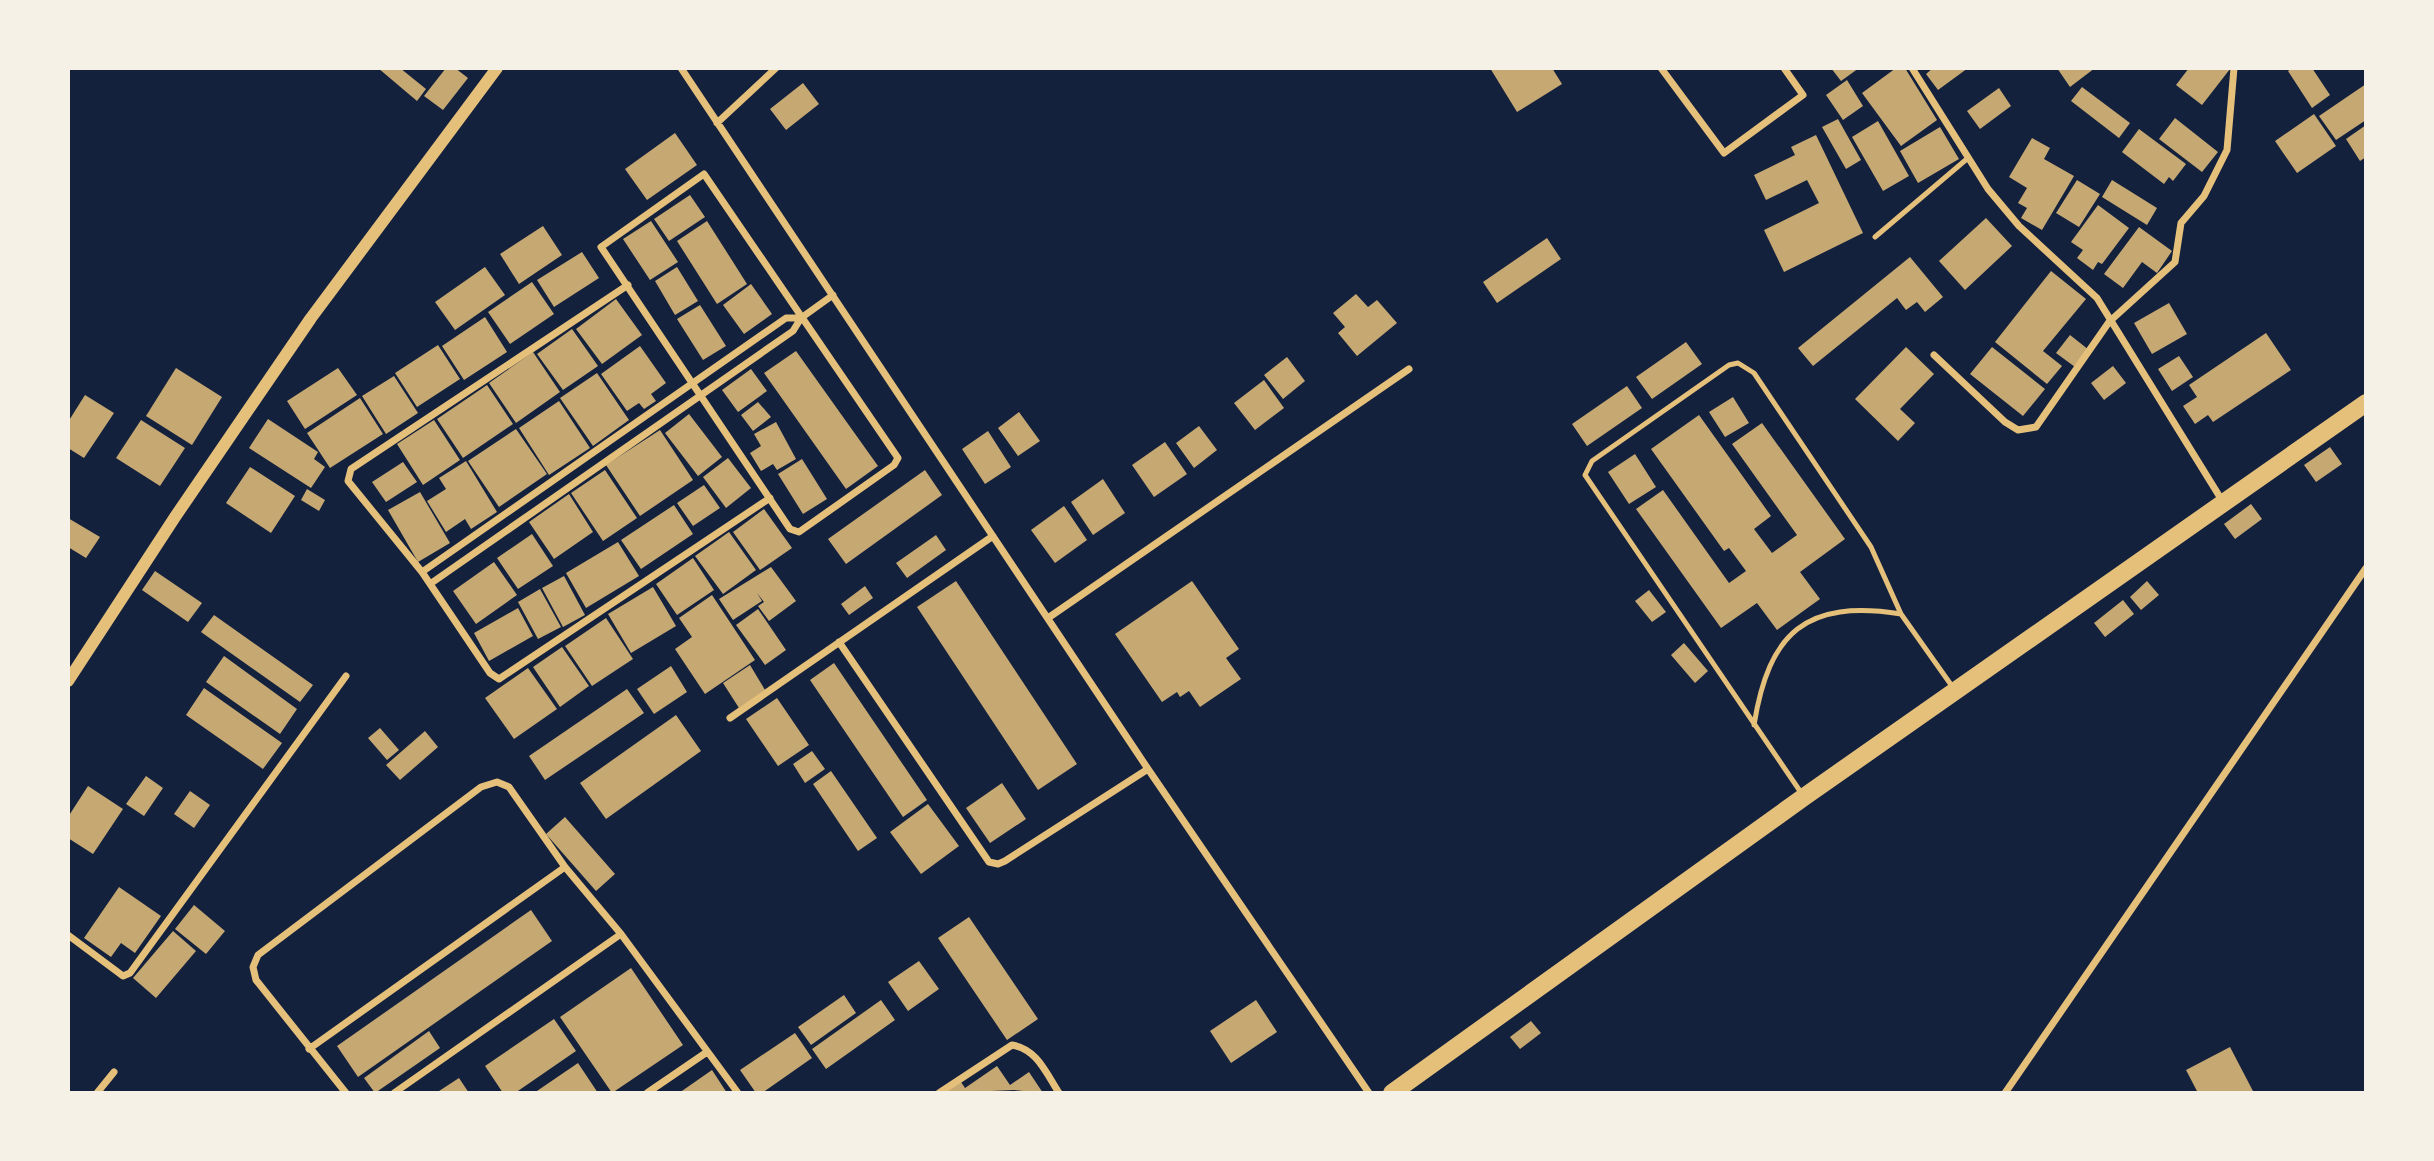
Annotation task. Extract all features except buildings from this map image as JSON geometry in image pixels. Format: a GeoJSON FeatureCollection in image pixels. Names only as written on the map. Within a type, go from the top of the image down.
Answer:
{"type":"FeatureCollection","features":[{"type":"Feature","properties":{"kind":"highway"},"geometry":{"type":"LineString","coordinates":[[1392,1093],[1804,797],[2366,403]]}},
{"type":"Feature","properties":{"kind":"street"},"geometry":{"type":"LineString","coordinates":[[68,681],[175,517],[311,318],[497,68]]}},
{"type":"Feature","properties":{"kind":"street"},"geometry":{"type":"LineString","coordinates":[[681,68],[1149,769],[1370,1093]]}},
{"type":"Feature","properties":{"kind":"street"},"geometry":{"type":"LineString","coordinates":[[717,122],[776,68]]}},
{"type":"Feature","properties":{"kind":"street"},"geometry":{"type":"LineString","coordinates":[[1661,68],[1724,153],[1803,94],[1784,68]]}},
{"type":"Feature","properties":{"kind":"street"},"geometry":{"type":"LineString","coordinates":[[1912,68],[1968,158],[2004,208],[2096,298],[2224,503]]}},
{"type":"Feature","properties":{"kind":"street"},"geometry":{"type":"LineString","coordinates":[[1934,355],[2005,422],[2026,431],[2036,427],[2109,322],[2175,262],[2181,223],[2204,196],[2227,150],[2234,68]]}},
{"type":"Feature","properties":{"kind":"street"},"geometry":{"type":"LineString","coordinates":[[704,174],[898,460],[799,532],[790,529],[628,285],[601,244],[704,174]]}},
{"type":"Feature","properties":{"kind":"street"},"geometry":{"type":"LineString","coordinates":[[628,285],[348,472],[348,481],[422,572],[490,673],[504,679],[770,498]]}},
{"type":"Feature","properties":{"kind":"street"},"geometry":{"type":"LineString","coordinates":[[429,584],[793,331],[801,318],[833,295]]}},
{"type":"Feature","properties":{"kind":"street"},"geometry":{"type":"LineString","coordinates":[[422,572],[786,318],[801,318]]}},
{"type":"Feature","properties":{"kind":"street"},"geometry":{"type":"LineString","coordinates":[[1048,618],[1409,369]]}},
{"type":"Feature","properties":{"kind":"street"},"geometry":{"type":"LineString","coordinates":[[730,718],[993,536]]}},
{"type":"Feature","properties":{"kind":"street"},"geometry":{"type":"LineString","coordinates":[[2006,1093],[2366,568]]}},
{"type":"Feature","properties":{"kind":"street"},"geometry":{"type":"LineString","coordinates":[[839,642],[989,862],[998,864],[1006,860],[1149,769]]}},
{"type":"Feature","properties":{"kind":"street"},"geometry":{"type":"LineString","coordinates":[[68,935],[123,976],[130,973],[346,677]]}},
{"type":"Feature","properties":{"kind":"street"},"geometry":{"type":"LineString","coordinates":[[346,1093],[256,980],[253,967],[258,956],[481,787],[496,782],[509,787],[565,867],[621,934],[737,1093]]}},
{"type":"Feature","properties":{"kind":"street"},"geometry":{"type":"LineString","coordinates":[[309,1049],[565,867]]}},
{"type":"Feature","properties":{"kind":"street"},"geometry":{"type":"LineString","coordinates":[[394,1093],[621,934]]}},
{"type":"Feature","properties":{"kind":"street"},"geometry":{"type":"LineString","coordinates":[[939,1093],[1012,1045],[1033,1053],[1059,1093]]}},
{"type":"Feature","properties":{"kind":"street"},"geometry":{"type":"LineString","coordinates":[[647,1093],[707,1052]]}},
{"type":"Feature","properties":{"kind":"street"},"geometry":{"type":"LineString","coordinates":[[97,1093],[114,1072]]}},
{"type":"Feature","properties":{"kind":"lane"},"geometry":{"type":"LineString","coordinates":[[1875,237],[1968,158]]}},
{"type":"Feature","properties":{"kind":"lane"},"geometry":{"type":"LineString","coordinates":[[1804,797],[1589,483],[1586,468],[1592,461],[1729,365],[1746,366],[1871,547],[1901,614],[1956,692]]}},
{"type":"Feature","properties":{"kind":"lane"},"geometry":{"type":"LineString","coordinates":[[1754,725],[1768,666],[1781,645],[1801,626],[1827,613],[1858,609],[1901,614]]}}]}
